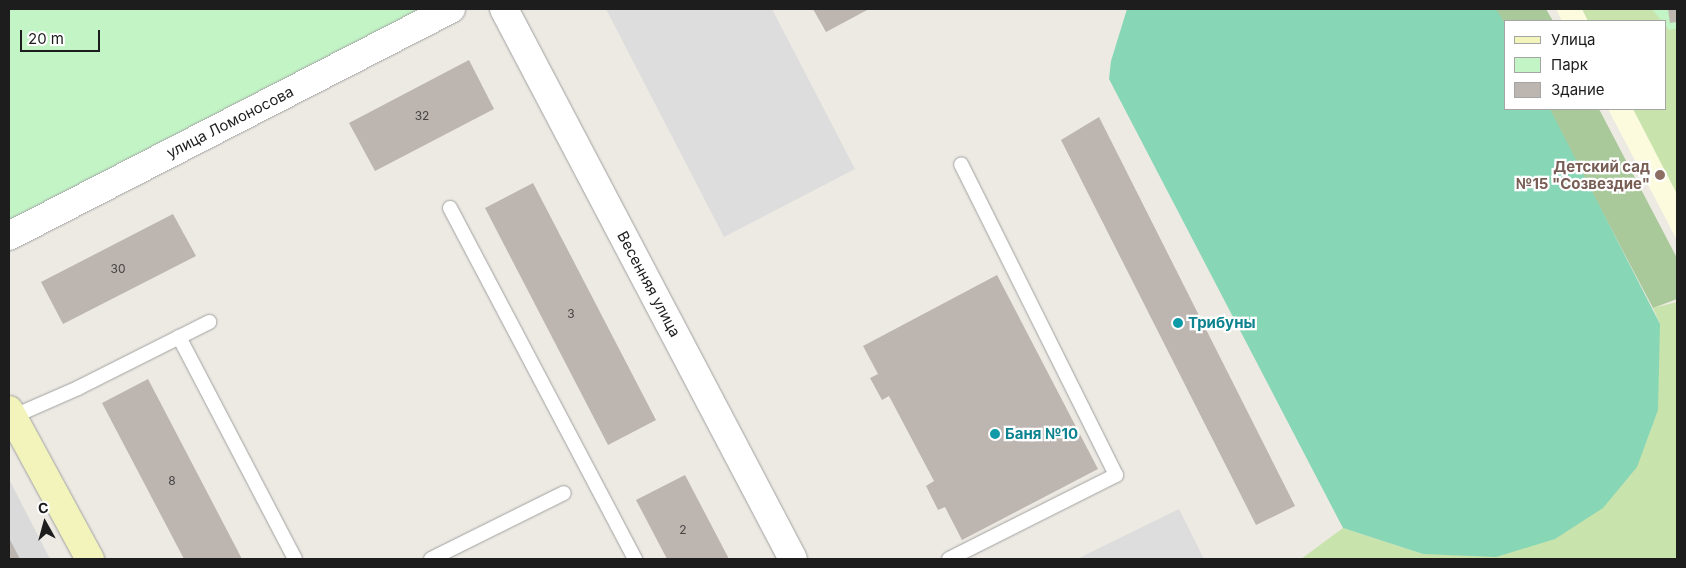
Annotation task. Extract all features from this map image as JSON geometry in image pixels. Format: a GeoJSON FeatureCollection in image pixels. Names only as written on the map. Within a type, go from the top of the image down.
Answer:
{"type":"FeatureCollection","features":[{"type":"Feature","properties":{"kind":"street","name":"улица Ломоносова"},"geometry":{"type":"LineString","coordinates":[[9,236],[450,9]]}},
{"type":"Feature","properties":{"kind":"street","name":"Весенняя улица"},"geometry":{"type":"LineString","coordinates":[[504,9],[794,559]]}},
{"type":"Feature","properties":{"kind":"street"},"geometry":{"type":"LineString","coordinates":[[11,413],[90,559]]}},
{"type":"Feature","properties":{"kind":"lane"},"geometry":{"type":"LineString","coordinates":[[949,559],[1116,475],[961,164]]}},
{"type":"Feature","properties":{"kind":"lane"},"geometry":{"type":"LineString","coordinates":[[450,208],[635,559]]}},
{"type":"Feature","properties":{"kind":"lane"},"geometry":{"type":"LineString","coordinates":[[11,413],[78,388],[209,322]]}},
{"type":"Feature","properties":{"kind":"lane"},"geometry":{"type":"LineString","coordinates":[[179,337],[295,559]]}},
{"type":"Feature","properties":{"kind":"lane"},"geometry":{"type":"LineString","coordinates":[[431,559],[564,493]]}},
{"type":"Feature","properties":{"kind":"shaded area"},"geometry":{"type":"Polygon","coordinates":[[[606,9],[772,9],[855,169],[724,237],[606,9]]]}},
{"type":"Feature","properties":{"kind":"shaded area","name":"Детский сад №15 \"Созвездие\""},"geometry":{"type":"Polygon","coordinates":[[[1556,9],[1677,9],[1677,240],[1609,110],[1666,110],[1666,20],[1562,20],[1556,9]]]}},
{"type":"Feature","properties":{"kind":"shaded area"},"geometry":{"type":"Polygon","coordinates":[[[9,479],[50,559],[9,559],[9,479]]]}},
{"type":"Feature","properties":{"kind":"shaded area"},"geometry":{"type":"Polygon","coordinates":[[[1179,509],[1204,559],[1077,559],[1179,509]]]}},
{"type":"Feature","properties":{"kind":"green space"},"geometry":{"type":"Polygon","coordinates":[[[9,9],[426,9],[9,223],[9,9]]]}},
{"type":"Feature","properties":{"kind":"green space"},"geometry":{"type":"Polygon","coordinates":[[[1127,9],[1496,9],[1504,22],[1504,110],[1551,110],[1660,324],[1658,410],[1637,467],[1603,508],[1555,539],[1496,557],[1423,554],[1343,528],[1109,79],[1111,61],[1127,9]]]}},
{"type":"Feature","properties":{"kind":"green space"},"geometry":{"type":"Polygon","coordinates":[[[1495,9],[1546,9],[1552,20],[1504,20],[1504,25],[1495,9]]]}},
{"type":"Feature","properties":{"kind":"green space"},"geometry":{"type":"Polygon","coordinates":[[[1582,9],[1677,9],[1677,194],[1634,110],[1666,110],[1666,20],[1588,20],[1582,9]]]}},
{"type":"Feature","properties":{"kind":"green space"},"geometry":{"type":"Polygon","coordinates":[[[1652,9],[1677,9],[1677,28],[1669,30],[1666,26],[1666,20],[1661,20],[1652,9]]]}},
{"type":"Feature","properties":{"kind":"green space"},"geometry":{"type":"Polygon","coordinates":[[[1549,110],[1600,110],[1677,258],[1677,299],[1653,308],[1549,110]]]}},
{"type":"Feature","properties":{"kind":"green space"},"geometry":{"type":"Polygon","coordinates":[[[1677,302],[1677,559],[1301,559],[1343,528],[1423,554],[1660,324],[1653,308],[1677,302]]]}},
{"type":"Feature","properties":{"kind":"building"},"geometry":{"type":"Polygon","coordinates":[[[813,9],[869,9],[826,32],[813,9]]]}},
{"type":"Feature","properties":{"kind":"building"},"geometry":{"type":"Polygon","coordinates":[[[1668,9],[1677,9],[1677,22],[1670,23],[1668,9]]]}},
{"type":"Feature","properties":{"kind":"building"},"geometry":{"type":"Polygon","coordinates":[[[469,60],[494,109],[375,171],[349,123],[469,60]]]}},
{"type":"Feature","properties":{"kind":"building","name":"Трибуны"},"geometry":{"type":"Polygon","coordinates":[[[1099,117],[1295,506],[1256,525],[1061,140],[1099,117]]]}},
{"type":"Feature","properties":{"kind":"building"},"geometry":{"type":"Polygon","coordinates":[[[533,183],[656,420],[608,445],[485,208],[533,183]]]}},
{"type":"Feature","properties":{"kind":"building"},"geometry":{"type":"Polygon","coordinates":[[[173,214],[196,256],[63,324],[41,282],[173,214]]]}},
{"type":"Feature","properties":{"kind":"building","name":"Баня №10"},"geometry":{"type":"Polygon","coordinates":[[[997,275],[1098,469],[962,540],[945,507],[938,510],[926,486],[934,481],[889,396],[882,400],[870,378],[878,374],[863,346],[997,275]]]}},
{"type":"Feature","properties":{"kind":"building"},"geometry":{"type":"Polygon","coordinates":[[[148,379],[242,559],[184,559],[102,403],[148,379]]]}},
{"type":"Feature","properties":{"kind":"building"},"geometry":{"type":"Polygon","coordinates":[[[685,475],[729,559],[667,559],[636,500],[685,475]]]}},
{"type":"Feature","properties":{"kind":"building"},"geometry":{"type":"Polygon","coordinates":[[[9,538],[20,559],[9,559],[9,538]]]}},
{"type":"Feature","properties":{"kind":"place","name":"Детский сад №15 \"Созвездие\""},"geometry":{"type":"Point","coordinates":[1660,175]}},
{"type":"Feature","properties":{"kind":"place","name":"Трибуны"},"geometry":{"type":"Point","coordinates":[1178,323]}},
{"type":"Feature","properties":{"kind":"place","name":"Баня №10"},"geometry":{"type":"Point","coordinates":[995,434]}}]}
